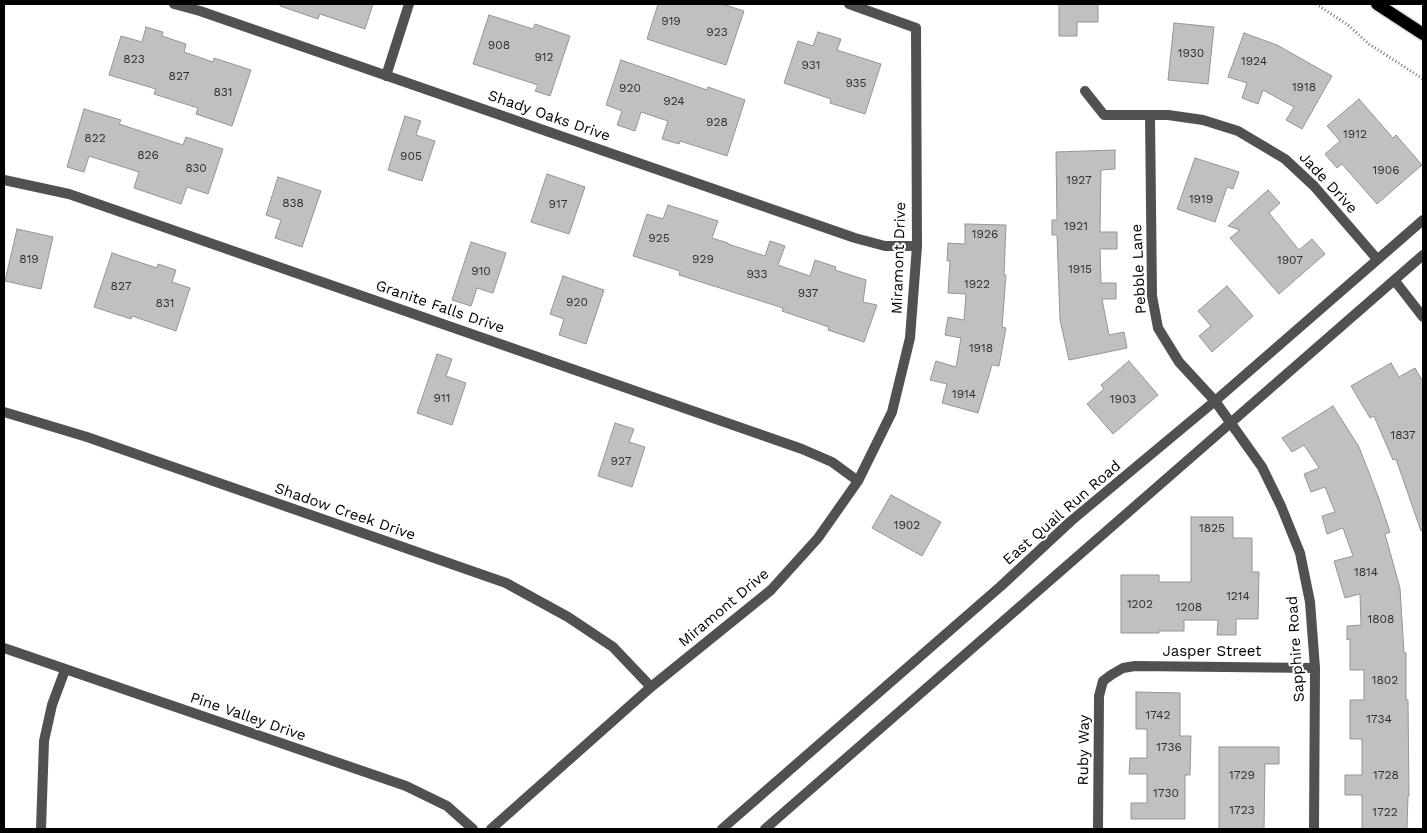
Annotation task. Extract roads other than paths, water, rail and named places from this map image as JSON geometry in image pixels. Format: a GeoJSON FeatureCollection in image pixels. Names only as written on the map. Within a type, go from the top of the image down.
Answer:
{"type":"FeatureCollection","features":[{"type":"Feature","properties":{"kind":"main road"},"geometry":{"type":"LineString","coordinates":[[1377,4],[1423,34]]}},
{"type":"Feature","properties":{"kind":"street","name":"Shady Oaks Drive"},"geometry":{"type":"LineString","coordinates":[[174,4],[200,11],[855,238],[885,246],[917,246]]}},
{"type":"Feature","properties":{"kind":"street"},"geometry":{"type":"LineString","coordinates":[[386,76],[410,4]]}},
{"type":"Feature","properties":{"kind":"street","name":"Miramont Drive"},"geometry":{"type":"LineString","coordinates":[[491,829],[652,688],[771,590],[818,538],[858,481],[892,412],[910,338],[917,246],[916,28],[849,4]]}},
{"type":"Feature","properties":{"kind":"street","name":"Jade Drive"},"geometry":{"type":"LineString","coordinates":[[1085,91],[1104,115],[1168,115],[1204,120],[1238,131],[1285,159],[1314,186],[1377,259]]}},
{"type":"Feature","properties":{"kind":"street","name":"Pebble Lane"},"geometry":{"type":"LineString","coordinates":[[1150,115],[1152,296],[1158,328],[1179,362],[1215,401]]}},
{"type":"Feature","properties":{"kind":"street","name":"Granite Falls Drive"},"geometry":{"type":"LineString","coordinates":[[4,180],[69,194],[783,442],[832,462],[858,481]]}},
{"type":"Feature","properties":{"kind":"street","name":"East Quail Run Road"},"geometry":{"type":"LineString","coordinates":[[722,829],[1001,586],[1071,521],[1215,401],[1423,220]]}},
{"type":"Feature","properties":{"kind":"street"},"geometry":{"type":"LineString","coordinates":[[765,829],[1396,281],[1423,255]]}},
{"type":"Feature","properties":{"kind":"street"},"geometry":{"type":"LineString","coordinates":[[1396,281],[1423,317]]}},
{"type":"Feature","properties":{"kind":"street","name":"Sapphire Road"},"geometry":{"type":"LineString","coordinates":[[1215,401],[1262,467],[1281,506],[1300,553],[1310,602],[1315,668],[1314,829]]}},
{"type":"Feature","properties":{"kind":"street","name":"Shadow Creek Drive"},"geometry":{"type":"LineString","coordinates":[[4,412],[87,437],[506,583],[568,617],[613,647],[652,688]]}},
{"type":"Feature","properties":{"kind":"street","name":"Pine Valley Drive"},"geometry":{"type":"LineString","coordinates":[[4,648],[406,786],[447,806],[473,829]]}},
{"type":"Feature","properties":{"kind":"street","name":"Jasper Street"},"geometry":{"type":"LineString","coordinates":[[1111,675],[1123,668],[1135,666],[1315,668]]}},
{"type":"Feature","properties":{"kind":"street"},"geometry":{"type":"LineString","coordinates":[[41,829],[44,741],[52,705],[65,670]]}},
{"type":"Feature","properties":{"kind":"street","name":"Ruby Way"},"geometry":{"type":"LineString","coordinates":[[1098,829],[1099,696],[1103,682],[1111,675]]}}]}
